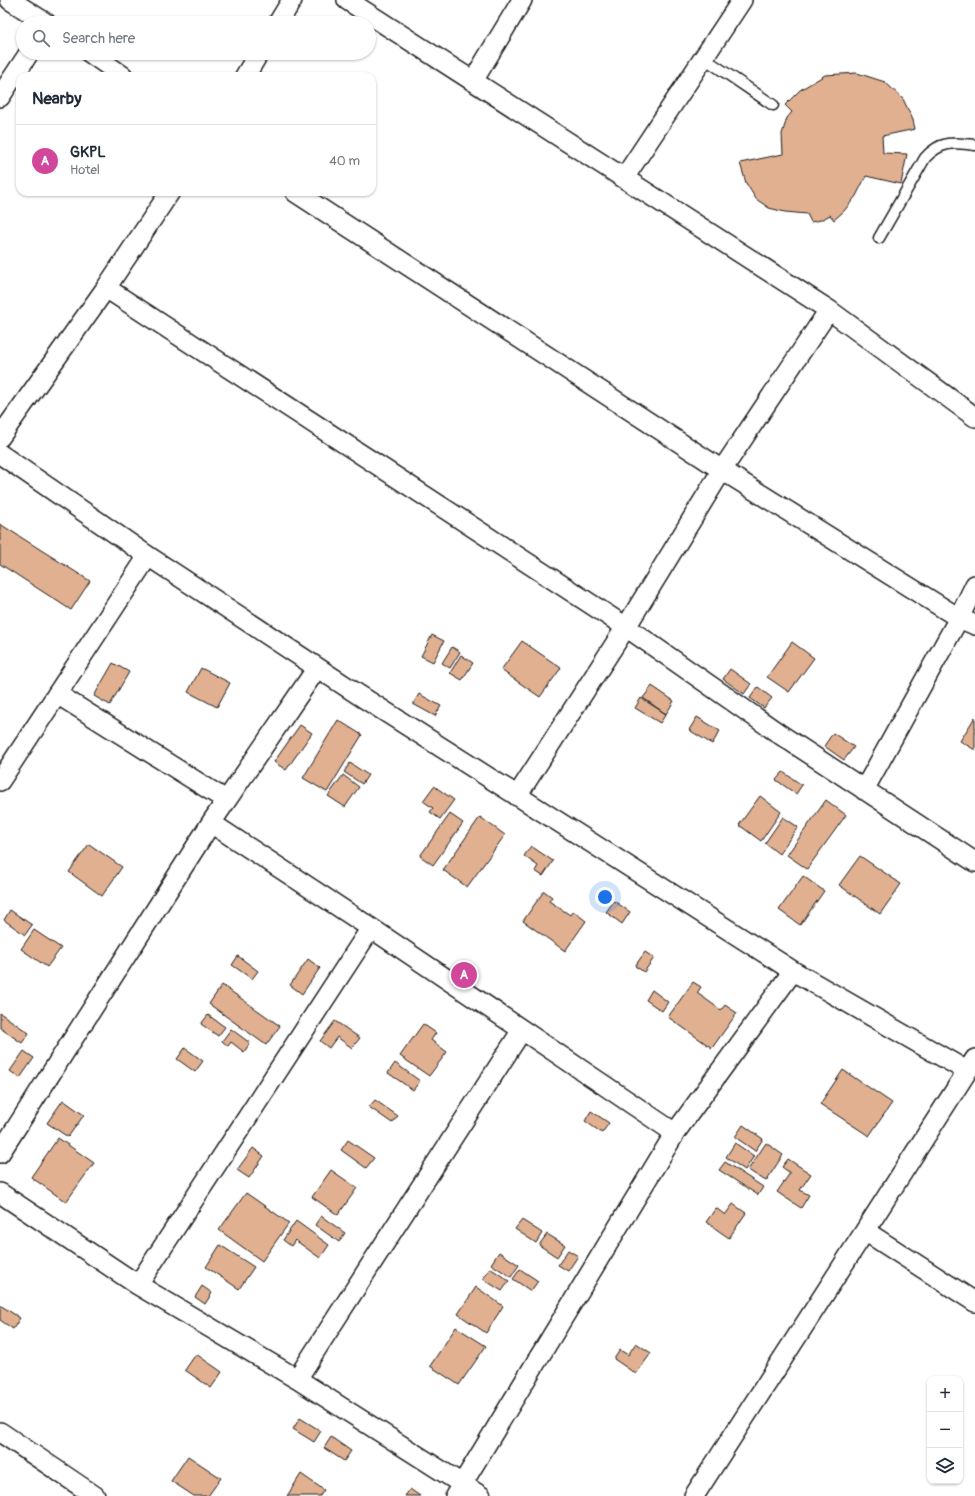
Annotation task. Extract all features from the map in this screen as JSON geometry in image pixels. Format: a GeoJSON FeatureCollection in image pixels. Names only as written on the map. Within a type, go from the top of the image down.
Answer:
{"type":"FeatureCollection","features":[{"type":"Feature","properties":{"kind":"street"},"geometry":{"type":"LineString","coordinates":[[10,0],[35,16]]}},
{"type":"Feature","properties":{"kind":"street"},"geometry":{"type":"LineString","coordinates":[[282,16],[292,0]]}},
{"type":"Feature","properties":{"kind":"street"},"geometry":{"type":"LineString","coordinates":[[347,0],[372,16]]}},
{"type":"Feature","properties":{"kind":"street"},"geometry":{"type":"LineString","coordinates":[[473,81],[522,0]]}},
{"type":"Feature","properties":{"kind":"street"},"geometry":{"type":"LineString","coordinates":[[624,178],[742,0]]}},
{"type":"Feature","properties":{"kind":"street"},"geometry":{"type":"LineString","coordinates":[[376,19],[829,310],[975,417]]}},
{"type":"Feature","properties":{"kind":"street"},"geometry":{"type":"LineString","coordinates":[[16,72],[24,60]]}},
{"type":"Feature","properties":{"kind":"street"},"geometry":{"type":"LineString","coordinates":[[100,60],[117,72]]}},
{"type":"Feature","properties":{"kind":"street"},"geometry":{"type":"LineString","coordinates":[[247,72],[255,60]]}},
{"type":"Feature","properties":{"kind":"street"},"geometry":{"type":"LineString","coordinates":[[0,97],[16,73]]}},
{"type":"Feature","properties":{"kind":"street"},"geometry":{"type":"LineString","coordinates":[[0,437],[106,288],[167,196]]}},
{"type":"Feature","properties":{"kind":"street"},"geometry":{"type":"LineString","coordinates":[[301,196],[722,470],[967,621]]}},
{"type":"Feature","properties":{"kind":"street"},"geometry":{"type":"LineString","coordinates":[[106,288],[626,628],[780,735],[975,862]]}},
{"type":"Feature","properties":{"kind":"street"},"geometry":{"type":"LineString","coordinates":[[517,796],[626,628],[722,470],[829,310]]}},
{"type":"Feature","properties":{"kind":"street"},"geometry":{"type":"LineString","coordinates":[[0,454],[148,556],[317,668],[793,971],[971,1065],[694,1496]]}},
{"type":"Feature","properties":{"kind":"street"},"geometry":{"type":"LineString","coordinates":[[0,781],[148,556]]}},
{"type":"Feature","properties":{"kind":"street"},"geometry":{"type":"LineString","coordinates":[[864,790],[967,621],[975,585]]}},
{"type":"Feature","properties":{"kind":"street"},"geometry":{"type":"LineString","coordinates":[[0,1153],[210,823],[317,668]]}},
{"type":"Feature","properties":{"kind":"street"},"geometry":{"type":"LineString","coordinates":[[57,694],[226,800]]}},
{"type":"Feature","properties":{"kind":"street"},"geometry":{"type":"LineString","coordinates":[[210,823],[371,928],[676,1133]]}},
{"type":"Feature","properties":{"kind":"street"},"geometry":{"type":"LineString","coordinates":[[138,1285],[371,928]]}},
{"type":"Feature","properties":{"kind":"street"},"geometry":{"type":"LineString","coordinates":[[459,1490],[676,1133],[793,971]]}},
{"type":"Feature","properties":{"kind":"street"},"geometry":{"type":"LineString","coordinates":[[297,1379],[522,1030]]}},
{"type":"Feature","properties":{"kind":"street"},"geometry":{"type":"LineString","coordinates":[[0,1193],[138,1285],[297,1379],[459,1490],[481,1496]]}},
{"type":"Feature","properties":{"kind":"street"},"geometry":{"type":"LineString","coordinates":[[865,1231],[975,1302]]}},
{"type":"Feature","properties":{"kind":"street"},"geometry":{"type":"LineString","coordinates":[[0,1432],[95,1496]]}},
{"type":"Feature","properties":{"kind":"lane"},"geometry":{"type":"LineString","coordinates":[[704,58],[773,105]]}},
{"type":"Feature","properties":{"kind":"lane"},"geometry":{"type":"LineString","coordinates":[[879,238],[925,158],[933,149],[958,142],[975,145]]}},
{"type":"Feature","properties":{"kind":"building"},"geometry":{"type":"Polygon","coordinates":[[[857,73],[885,82],[903,99],[913,120],[915,129],[882,136],[883,153],[907,154],[901,184],[866,176],[856,196],[844,211],[834,220],[830,215],[821,220],[811,222],[807,214],[785,212],[769,208],[756,199],[746,183],[740,163],[783,154],[782,134],[787,118],[792,112],[785,105],[800,90],[825,75],[857,73]]]}},
{"type":"Feature","properties":{"kind":"building"},"geometry":{"type":"Polygon","coordinates":[[[0,524],[90,581],[71,610],[0,564],[0,524]]]}},
{"type":"Feature","properties":{"kind":"building"},"geometry":{"type":"Polygon","coordinates":[[[432,635],[444,641],[433,662],[421,656],[432,635]]]}},
{"type":"Feature","properties":{"kind":"building"},"geometry":{"type":"Polygon","coordinates":[[[522,641],[561,668],[540,697],[501,670],[522,641]]]}},
{"type":"Feature","properties":{"kind":"building"},"geometry":{"type":"Polygon","coordinates":[[[792,642],[814,658],[789,692],[767,677],[792,642]]]}},
{"type":"Feature","properties":{"kind":"building"},"geometry":{"type":"Polygon","coordinates":[[[452,647],[460,652],[450,668],[442,663],[452,647]]]}},
{"type":"Feature","properties":{"kind":"building"},"geometry":{"type":"Polygon","coordinates":[[[461,655],[473,663],[462,680],[450,673],[461,655]]]}},
{"type":"Feature","properties":{"kind":"building"},"geometry":{"type":"Polygon","coordinates":[[[113,663],[129,672],[110,705],[94,696],[113,663]]]}},
{"type":"Feature","properties":{"kind":"building"},"geometry":{"type":"Polygon","coordinates":[[[201,668],[230,683],[217,707],[188,692],[201,668]]]}},
{"type":"Feature","properties":{"kind":"building"},"geometry":{"type":"Polygon","coordinates":[[[730,669],[751,684],[744,694],[723,679],[730,669]]]}},
{"type":"Feature","properties":{"kind":"building"},"geometry":{"type":"Polygon","coordinates":[[[652,686],[674,701],[666,714],[643,698],[652,686]]]}},
{"type":"Feature","properties":{"kind":"building"},"geometry":{"type":"Polygon","coordinates":[[[758,687],[772,698],[764,708],[750,698],[758,687]]]}},
{"type":"Feature","properties":{"kind":"building"},"geometry":{"type":"Polygon","coordinates":[[[419,694],[441,706],[435,716],[413,704],[419,694]]]}},
{"type":"Feature","properties":{"kind":"building"},"geometry":{"type":"Polygon","coordinates":[[[641,698],[666,714],[660,723],[635,708],[641,698]]]}},
{"type":"Feature","properties":{"kind":"building"},"geometry":{"type":"Polygon","coordinates":[[[697,717],[720,731],[712,744],[689,730],[697,717]]]}},
{"type":"Feature","properties":{"kind":"building"},"geometry":{"type":"Polygon","coordinates":[[[975,717],[975,750],[960,741],[975,717]]]}},
{"type":"Feature","properties":{"kind":"building"},"geometry":{"type":"Polygon","coordinates":[[[338,720],[362,735],[327,792],[303,778],[338,720]]]}},
{"type":"Feature","properties":{"kind":"building"},"geometry":{"type":"Polygon","coordinates":[[[300,725],[312,733],[286,770],[274,762],[300,725]]]}},
{"type":"Feature","properties":{"kind":"building"},"geometry":{"type":"Polygon","coordinates":[[[833,733],[854,747],[844,760],[824,746],[833,733]]]}},
{"type":"Feature","properties":{"kind":"building"},"geometry":{"type":"Polygon","coordinates":[[[350,763],[368,775],[362,784],[344,772],[350,763]]]}},
{"type":"Feature","properties":{"kind":"building"},"geometry":{"type":"Polygon","coordinates":[[[783,772],[802,785],[796,794],[776,780],[783,772]]]}},
{"type":"Feature","properties":{"kind":"building"},"geometry":{"type":"Polygon","coordinates":[[[343,775],[359,787],[345,807],[328,796],[343,775]]]}},
{"type":"Feature","properties":{"kind":"building"},"geometry":{"type":"Polygon","coordinates":[[[434,786],[454,800],[440,819],[430,812],[433,808],[423,801],[434,786]]]}},
{"type":"Feature","properties":{"kind":"building"},"geometry":{"type":"Polygon","coordinates":[[[760,796],[781,812],[761,841],[739,825],[760,796]]]}},
{"type":"Feature","properties":{"kind":"building"},"geometry":{"type":"Polygon","coordinates":[[[826,800],[846,815],[807,869],[787,855],[826,800]]]}},
{"type":"Feature","properties":{"kind":"building"},"geometry":{"type":"Polygon","coordinates":[[[450,814],[463,823],[433,865],[420,856],[450,814]]]}},
{"type":"Feature","properties":{"kind":"building"},"geometry":{"type":"Polygon","coordinates":[[[480,817],[505,835],[467,887],[443,870],[480,817]]]}},
{"type":"Feature","properties":{"kind":"building"},"geometry":{"type":"Polygon","coordinates":[[[783,817],[798,827],[779,854],[765,843],[783,817]]]}},
{"type":"Feature","properties":{"kind":"building"},"geometry":{"type":"Polygon","coordinates":[[[89,844],[122,867],[102,896],[69,872],[89,844]]]}},
{"type":"Feature","properties":{"kind":"building"},"geometry":{"type":"Polygon","coordinates":[[[531,846],[553,861],[543,876],[535,871],[538,866],[524,856],[531,846]]]}},
{"type":"Feature","properties":{"kind":"building"},"geometry":{"type":"Polygon","coordinates":[[[860,856],[901,884],[880,914],[839,885],[860,856]]]}},
{"type":"Feature","properties":{"kind":"building"},"geometry":{"type":"Polygon","coordinates":[[[803,876],[824,891],[800,925],[779,910],[803,876]]]}},
{"type":"Feature","properties":{"kind":"building"},"geometry":{"type":"Polygon","coordinates":[[[544,891],[552,897],[549,901],[570,915],[573,911],[586,921],[565,951],[523,921],[544,891]]]}},
{"type":"Feature","properties":{"kind":"building"},"geometry":{"type":"Polygon","coordinates":[[[614,901],[630,912],[622,924],[606,912],[614,901]]]}},
{"type":"Feature","properties":{"kind":"building"},"geometry":{"type":"Polygon","coordinates":[[[10,910],[32,925],[25,935],[4,920],[10,910]]]}},
{"type":"Feature","properties":{"kind":"building"},"geometry":{"type":"Polygon","coordinates":[[[34,930],[61,948],[47,967],[21,949],[34,930]]]}},
{"type":"Feature","properties":{"kind":"building"},"geometry":{"type":"Polygon","coordinates":[[[645,952],[654,958],[644,972],[635,966],[645,952]]]}},
{"type":"Feature","properties":{"kind":"building"},"geometry":{"type":"Polygon","coordinates":[[[238,956],[258,971],[252,979],[232,965],[238,956]]]}},
{"type":"Feature","properties":{"kind":"building"},"geometry":{"type":"Polygon","coordinates":[[[308,959],[320,968],[302,994],[290,985],[308,959]]]}},
{"type":"Feature","properties":{"kind":"building"},"geometry":{"type":"Polygon","coordinates":[[[693,982],[701,987],[697,993],[721,1010],[725,1005],[737,1013],[712,1048],[668,1017],[693,982]]]}},
{"type":"Feature","properties":{"kind":"building"},"geometry":{"type":"Polygon","coordinates":[[[222,985],[280,1026],[266,1045],[209,1004],[222,985]]]}},
{"type":"Feature","properties":{"kind":"building"},"geometry":{"type":"Polygon","coordinates":[[[652,990],[668,1002],[662,1011],[646,1000],[652,990]]]}},
{"type":"Feature","properties":{"kind":"building"},"geometry":{"type":"Polygon","coordinates":[[[0,1013],[29,1033],[22,1043],[0,1028],[0,1013]]]}},
{"type":"Feature","properties":{"kind":"building"},"geometry":{"type":"Polygon","coordinates":[[[208,1015],[225,1027],[218,1036],[201,1024],[208,1015]]]}},
{"type":"Feature","properties":{"kind":"building"},"geometry":{"type":"Polygon","coordinates":[[[335,1021],[360,1038],[352,1048],[337,1037],[329,1048],[320,1041],[335,1021]]]}},
{"type":"Feature","properties":{"kind":"building"},"geometry":{"type":"Polygon","coordinates":[[[423,1024],[436,1033],[431,1040],[447,1052],[429,1076],[400,1056],[423,1024]]]}},
{"type":"Feature","properties":{"kind":"building"},"geometry":{"type":"Polygon","coordinates":[[[231,1029],[250,1043],[244,1052],[231,1042],[228,1046],[222,1041],[231,1029]]]}},
{"type":"Feature","properties":{"kind":"building"},"geometry":{"type":"Polygon","coordinates":[[[185,1048],[203,1061],[195,1072],[177,1059],[185,1048]]]}},
{"type":"Feature","properties":{"kind":"building"},"geometry":{"type":"Polygon","coordinates":[[[24,1051],[34,1058],[20,1078],[10,1071],[24,1051]]]}},
{"type":"Feature","properties":{"kind":"building"},"geometry":{"type":"Polygon","coordinates":[[[395,1063],[420,1081],[413,1090],[388,1073],[395,1063]]]}},
{"type":"Feature","properties":{"kind":"building"},"geometry":{"type":"Polygon","coordinates":[[[843,1070],[892,1103],[869,1136],[820,1104],[843,1070]]]}},
{"type":"Feature","properties":{"kind":"building"},"geometry":{"type":"Polygon","coordinates":[[[63,1100],[84,1115],[68,1137],[47,1123],[63,1100]]]}},
{"type":"Feature","properties":{"kind":"building"},"geometry":{"type":"Polygon","coordinates":[[[375,1100],[398,1116],[392,1123],[369,1107],[375,1100]]]}},
{"type":"Feature","properties":{"kind":"building"},"geometry":{"type":"Polygon","coordinates":[[[591,1111],[609,1123],[602,1133],[585,1121],[591,1111]]]}},
{"type":"Feature","properties":{"kind":"building"},"geometry":{"type":"Polygon","coordinates":[[[743,1125],[763,1139],[755,1151],[735,1137],[743,1125]]]}},
{"type":"Feature","properties":{"kind":"building"},"geometry":{"type":"Polygon","coordinates":[[[58,1138],[94,1163],[66,1202],[31,1177],[58,1138]]]}},
{"type":"Feature","properties":{"kind":"building"},"geometry":{"type":"Polygon","coordinates":[[[348,1140],[374,1158],[366,1168],[341,1150],[348,1140]]]}},
{"type":"Feature","properties":{"kind":"building"},"geometry":{"type":"Polygon","coordinates":[[[735,1143],[754,1156],[745,1170],[726,1157],[735,1143]]]}},
{"type":"Feature","properties":{"kind":"building"},"geometry":{"type":"Polygon","coordinates":[[[766,1143],[783,1155],[766,1181],[748,1170],[766,1143]]]}},
{"type":"Feature","properties":{"kind":"building"},"geometry":{"type":"Polygon","coordinates":[[[253,1148],[264,1156],[249,1178],[237,1170],[253,1148]]]}},
{"type":"Feature","properties":{"kind":"building"},"geometry":{"type":"Polygon","coordinates":[[[788,1159],[811,1174],[800,1190],[809,1195],[801,1208],[777,1192],[790,1173],[782,1167],[788,1159]]]}},
{"type":"Feature","properties":{"kind":"building"},"geometry":{"type":"Polygon","coordinates":[[[725,1162],[763,1187],[758,1195],[719,1170],[725,1162]]]}},
{"type":"Feature","properties":{"kind":"building"},"geometry":{"type":"Polygon","coordinates":[[[331,1170],[357,1188],[338,1215],[312,1197],[331,1170]]]}},
{"type":"Feature","properties":{"kind":"building"},"geometry":{"type":"Polygon","coordinates":[[[246,1193],[289,1223],[262,1261],[219,1230],[246,1193]]]}},
{"type":"Feature","properties":{"kind":"building"},"geometry":{"type":"Polygon","coordinates":[[[733,1204],[746,1213],[729,1238],[706,1222],[716,1208],[725,1215],[733,1204]]]}},
{"type":"Feature","properties":{"kind":"building"},"geometry":{"type":"Polygon","coordinates":[[[321,1216],[345,1233],[339,1242],[315,1225],[321,1216]]]}},
{"type":"Feature","properties":{"kind":"building"},"geometry":{"type":"Polygon","coordinates":[[[522,1220],[542,1233],[536,1243],[515,1229],[522,1220]]]}},
{"type":"Feature","properties":{"kind":"building"},"geometry":{"type":"Polygon","coordinates":[[[296,1221],[329,1245],[320,1258],[295,1240],[291,1246],[283,1240],[296,1221]]]}},
{"type":"Feature","properties":{"kind":"building"},"geometry":{"type":"Polygon","coordinates":[[[547,1234],[565,1245],[557,1257],[539,1245],[547,1234]]]}},
{"type":"Feature","properties":{"kind":"building"},"geometry":{"type":"Polygon","coordinates":[[[220,1245],[254,1267],[239,1289],[206,1267],[220,1245]]]}},
{"type":"Feature","properties":{"kind":"building"},"geometry":{"type":"Polygon","coordinates":[[[568,1250],[578,1256],[568,1271],[558,1265],[568,1250]]]}},
{"type":"Feature","properties":{"kind":"building"},"geometry":{"type":"Polygon","coordinates":[[[499,1252],[519,1265],[511,1277],[491,1264],[499,1252]]]}},
{"type":"Feature","properties":{"kind":"building"},"geometry":{"type":"Polygon","coordinates":[[[490,1268],[509,1281],[502,1291],[483,1279],[490,1268]]]}},
{"type":"Feature","properties":{"kind":"building"},"geometry":{"type":"Polygon","coordinates":[[[520,1269],[538,1281],[531,1291],[513,1279],[520,1269]]]}},
{"type":"Feature","properties":{"kind":"building"},"geometry":{"type":"Polygon","coordinates":[[[202,1286],[212,1293],[205,1304],[195,1297],[202,1286]]]}},
{"type":"Feature","properties":{"kind":"building"},"geometry":{"type":"Polygon","coordinates":[[[476,1287],[503,1306],[486,1333],[458,1314],[476,1287]]]}},
{"type":"Feature","properties":{"kind":"building"},"geometry":{"type":"Polygon","coordinates":[[[0,1305],[20,1318],[13,1329],[0,1320],[0,1305]]]}},
{"type":"Feature","properties":{"kind":"building"},"geometry":{"type":"Polygon","coordinates":[[[456,1327],[486,1346],[459,1385],[430,1366],[456,1327]]]}},
{"type":"Feature","properties":{"kind":"building"},"geometry":{"type":"Polygon","coordinates":[[[636,1343],[651,1353],[636,1374],[614,1359],[620,1350],[628,1355],[636,1343]]]}},
{"type":"Feature","properties":{"kind":"building"},"geometry":{"type":"Polygon","coordinates":[[[196,1354],[222,1372],[211,1388],[185,1370],[196,1354]]]}},
{"type":"Feature","properties":{"kind":"building"},"geometry":{"type":"Polygon","coordinates":[[[300,1418],[321,1431],[314,1442],[293,1429],[300,1418]]]}},
{"type":"Feature","properties":{"kind":"building"},"geometry":{"type":"Polygon","coordinates":[[[331,1437],[351,1451],[344,1461],[324,1448],[331,1437]]]}},
{"type":"Feature","properties":{"kind":"building"},"geometry":{"type":"Polygon","coordinates":[[[188,1456],[221,1478],[208,1496],[194,1496],[171,1481],[188,1456]]]}},
{"type":"Feature","properties":{"kind":"building"},"geometry":{"type":"Polygon","coordinates":[[[301,1474],[324,1490],[320,1496],[287,1496],[301,1474]]]}},
{"type":"Feature","properties":{"kind":"building"},"geometry":{"type":"Polygon","coordinates":[[[410,1489],[420,1496],[405,1496],[410,1489]]]}},
{"type":"Feature","properties":{"kind":"place","name":"GKPL"},"geometry":{"type":"Point","coordinates":[464,975]}}]}
